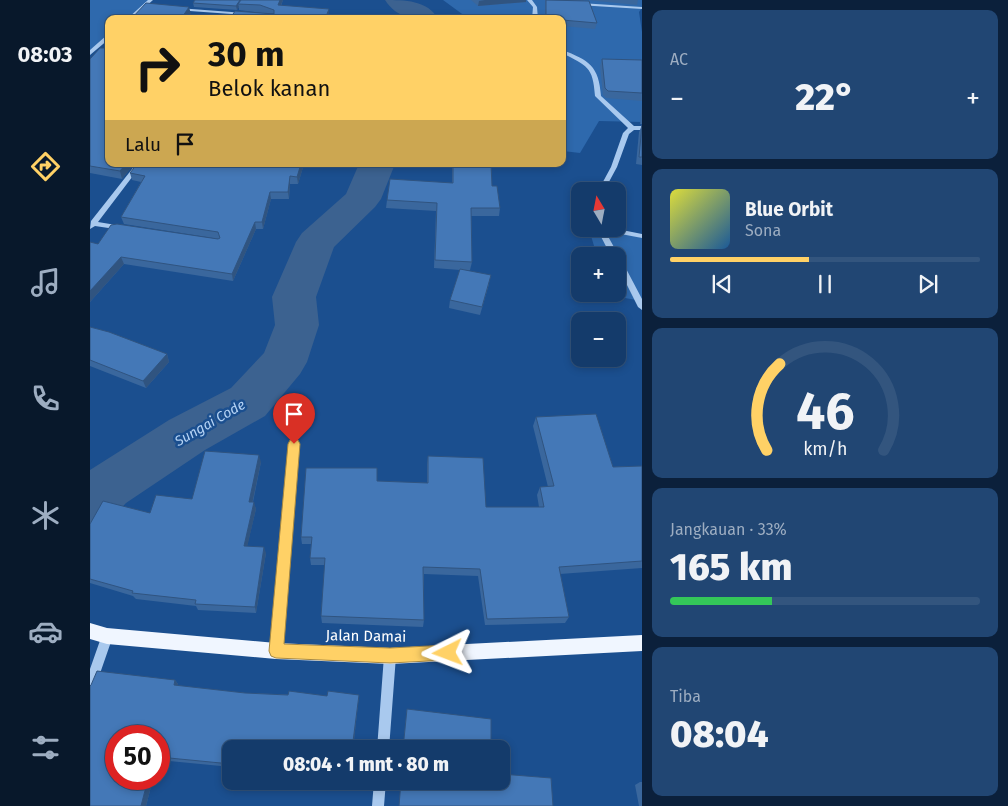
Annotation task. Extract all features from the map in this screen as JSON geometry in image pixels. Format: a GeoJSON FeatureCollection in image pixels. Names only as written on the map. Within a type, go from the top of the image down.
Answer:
{"type":"FeatureCollection","features":[{"type":"Feature","properties":{"kind":"main road","name":"Jalan Damai"},"geometry":{"type":"LineString","coordinates":[[90,631],[107,636],[276,651],[390,656],[642,643]]}},
{"type":"Feature","properties":{"kind":"street"},"geometry":{"type":"LineString","coordinates":[[133,15],[151,0]]}},
{"type":"Feature","properties":{"kind":"street"},"geometry":{"type":"LineString","coordinates":[[529,0],[535,7],[535,15]]}},
{"type":"Feature","properties":{"kind":"street"},"geometry":{"type":"LineString","coordinates":[[578,3],[642,8]]}},
{"type":"Feature","properties":{"kind":"street"},"geometry":{"type":"LineString","coordinates":[[143,6],[153,7]]}},
{"type":"Feature","properties":{"kind":"street"},"geometry":{"type":"LineString","coordinates":[[172,8],[251,14]]}},
{"type":"Feature","properties":{"kind":"street"},"geometry":{"type":"LineString","coordinates":[[90,53],[105,40]]}},
{"type":"Feature","properties":{"kind":"street"},"geometry":{"type":"LineString","coordinates":[[566,53],[588,64],[597,80],[598,96],[632,128]]}},
{"type":"Feature","properties":{"kind":"street"},"geometry":{"type":"LineString","coordinates":[[606,182],[614,167],[626,133],[632,128],[642,128]]}},
{"type":"Feature","properties":{"kind":"street"},"geometry":{"type":"LineString","coordinates":[[92,225],[137,167]]}},
{"type":"Feature","properties":{"kind":"street"},"geometry":{"type":"LineString","coordinates":[[92,225],[131,229]]}},
{"type":"Feature","properties":{"kind":"street"},"geometry":{"type":"LineString","coordinates":[[626,233],[642,236]]}},
{"type":"Feature","properties":{"kind":"street"},"geometry":{"type":"LineString","coordinates":[[626,276],[642,307]]}},
{"type":"Feature","properties":{"kind":"street"},"geometry":{"type":"LineString","coordinates":[[276,651],[294,444]]}},
{"type":"Feature","properties":{"kind":"street"},"geometry":{"type":"LineString","coordinates":[[90,685],[107,636]]}},
{"type":"Feature","properties":{"kind":"street"},"geometry":{"type":"LineString","coordinates":[[384,740],[390,656]]}},
{"type":"Feature","properties":{"kind":"street"},"geometry":{"type":"LineString","coordinates":[[378,806],[379,790]]}},
{"type":"Feature","properties":{"kind":"shaded area"},"geometry":{"type":"Polygon","coordinates":[[[90,0],[151,0],[134,15],[105,15],[105,39],[90,52],[90,0]]]}},
{"type":"Feature","properties":{"kind":"shaded area"},"geometry":{"type":"Polygon","coordinates":[[[443,0],[642,0],[642,8],[639,12],[642,32],[642,122],[599,121],[580,153],[566,151],[566,15],[464,15],[443,0]]]}},
{"type":"Feature","properties":{"kind":"shaded area"},"geometry":{"type":"Polygon","coordinates":[[[626,233],[642,238],[642,301],[626,298],[626,247],[594,247],[592,238],[626,238],[626,233]]]}},
{"type":"Feature","properties":{"kind":"building"},"geometry":{"type":"Polygon","coordinates":[[[195,0],[240,0],[236,6],[193,3],[195,0]]]}},
{"type":"Feature","properties":{"kind":"building"},"geometry":{"type":"Polygon","coordinates":[[[241,0],[280,0],[278,5],[329,9],[327,15],[232,15],[235,11],[274,14],[274,10],[260,5],[238,4],[241,0]]]}},
{"type":"Feature","properties":{"kind":"building"},"geometry":{"type":"Polygon","coordinates":[[[546,0],[589,1],[597,23],[566,20],[566,15],[546,15],[546,0]]]}},
{"type":"Feature","properties":{"kind":"building"},"geometry":{"type":"Polygon","coordinates":[[[146,3],[189,7],[184,15],[135,15],[146,3]]]}},
{"type":"Feature","properties":{"kind":"building"},"geometry":{"type":"Polygon","coordinates":[[[100,48],[104,48],[105,167],[123,167],[120,171],[90,166],[90,59],[100,48]]]}},
{"type":"Feature","properties":{"kind":"building"},"geometry":{"type":"Polygon","coordinates":[[[602,59],[642,60],[642,93],[608,91],[605,88],[602,59]]]}},
{"type":"Feature","properties":{"kind":"building"},"geometry":{"type":"Polygon","coordinates":[[[642,125],[642,157],[639,157],[642,125]]]}},
{"type":"Feature","properties":{"kind":"building"},"geometry":{"type":"Polygon","coordinates":[[[135,167],[300,167],[297,177],[290,176],[288,192],[270,192],[262,222],[255,222],[232,274],[121,257],[90,291],[90,242],[98,244],[111,225],[117,224],[220,238],[218,232],[121,217],[145,176],[130,173],[135,167]]]}},
{"type":"Feature","properties":{"kind":"building"},"geometry":{"type":"Polygon","coordinates":[[[453,167],[491,167],[492,186],[497,186],[500,208],[471,208],[472,262],[435,260],[437,203],[387,200],[390,179],[453,183],[453,167]]]}},
{"type":"Feature","properties":{"kind":"building"},"geometry":{"type":"Polygon","coordinates":[[[460,269],[491,275],[482,307],[450,300],[460,269]]]}},
{"type":"Feature","properties":{"kind":"building"},"geometry":{"type":"Polygon","coordinates":[[[90,327],[109,332],[167,354],[143,381],[90,360],[90,327]]]}},
{"type":"Feature","properties":{"kind":"building"},"geometry":{"type":"Polygon","coordinates":[[[596,414],[613,467],[642,466],[642,561],[559,567],[569,617],[487,619],[480,569],[423,567],[424,620],[321,616],[325,558],[310,558],[312,537],[301,537],[306,468],[377,468],[377,481],[428,483],[428,456],[483,458],[486,507],[544,507],[540,487],[554,486],[536,417],[596,414]]]}},
{"type":"Feature","properties":{"kind":"building"},"geometry":{"type":"Polygon","coordinates":[[[205,451],[259,455],[249,502],[254,502],[244,546],[264,547],[255,607],[195,604],[196,600],[132,593],[133,591],[90,579],[90,524],[103,501],[150,513],[156,495],[192,499],[205,451]]]}},
{"type":"Feature","properties":{"kind":"building"},"geometry":{"type":"Polygon","coordinates":[[[97,671],[175,680],[174,685],[245,693],[288,695],[289,691],[327,696],[328,691],[359,695],[353,740],[222,740],[222,763],[170,758],[170,725],[105,725],[105,790],[145,790],[141,806],[90,806],[91,685],[97,671]]]}},
{"type":"Feature","properties":{"kind":"building"},"geometry":{"type":"Polygon","coordinates":[[[407,709],[491,719],[491,740],[404,740],[407,709]]]}},
{"type":"Feature","properties":{"kind":"building"},"geometry":{"type":"Polygon","coordinates":[[[510,775],[551,778],[553,806],[399,806],[400,790],[510,790],[510,775]]]}},
{"type":"Feature","properties":{"kind":"waterway","name":"Sungai Code"},"geometry":{"type":"LineString","coordinates":[[398,0],[421,15]]}},
{"type":"Feature","properties":{"kind":"waterway","name":"Sungai Code"},"geometry":{"type":"LineString","coordinates":[[90,504],[107,487],[187,435],[248,402],[284,362],[297,325],[294,297],[316,242],[362,199],[376,167]]}},
{"type":"Feature","properties":{"kind":"route"},"geometry":{"type":"LineString","coordinates":[[294,444],[277,622],[276,651],[390,656],[448,653]]}}]}
